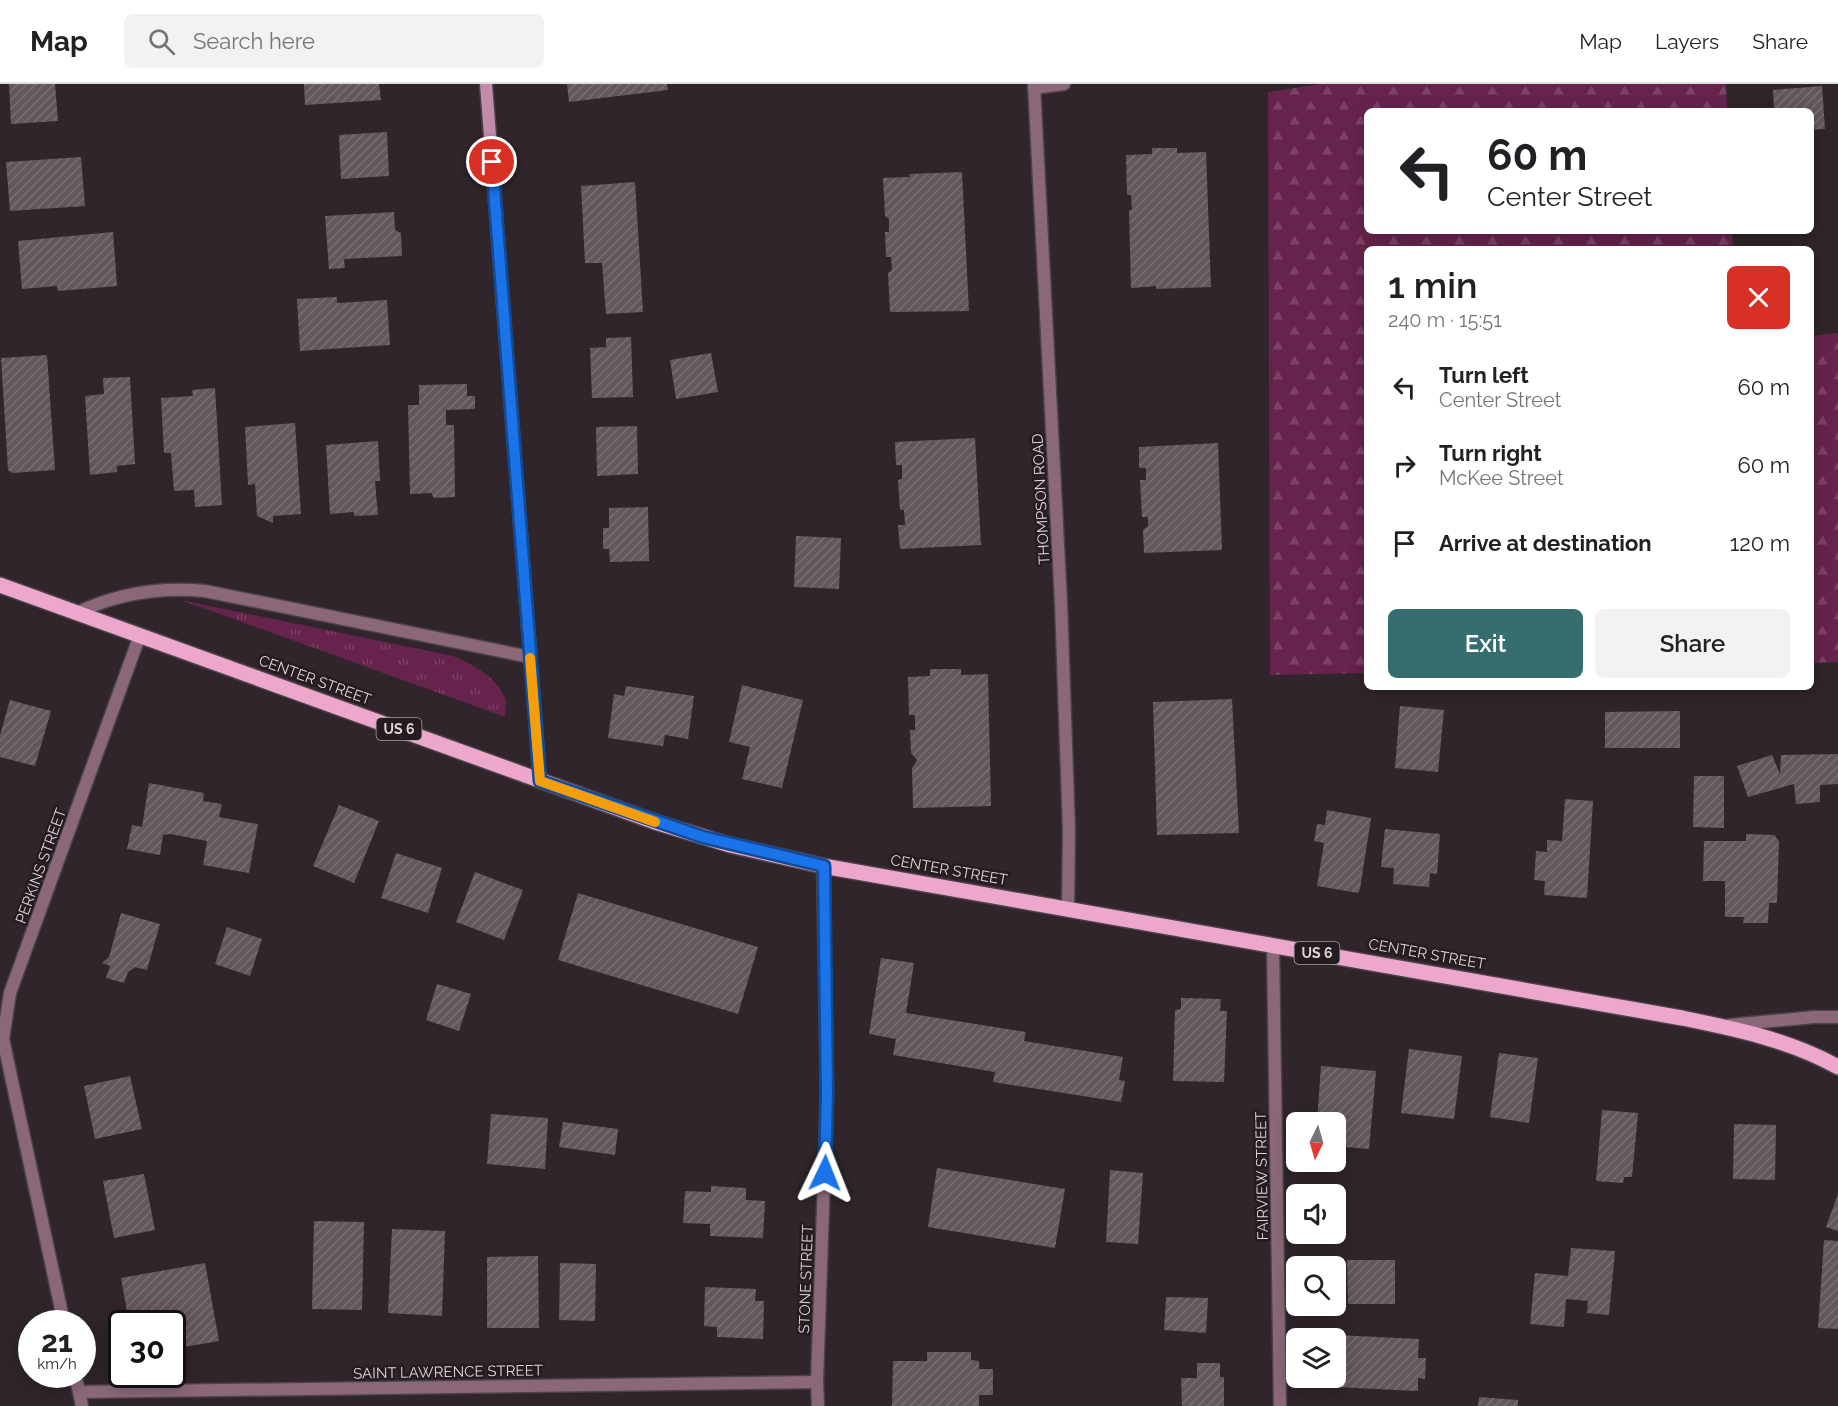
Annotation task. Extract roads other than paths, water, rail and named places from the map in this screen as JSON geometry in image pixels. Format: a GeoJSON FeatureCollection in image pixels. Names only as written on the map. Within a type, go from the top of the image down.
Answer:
{"type":"FeatureCollection","features":[{"type":"Feature","properties":{"kind":"main road"},"geometry":{"type":"LineString","coordinates":[[486,84],[540,781]]}},
{"type":"Feature","properties":{"kind":"main road","name":"CENTER STREET"},"geometry":{"type":"LineString","coordinates":[[0,585],[540,781],[703,837],[824,866],[1505,985],[1722,1026],[1780,1041],[1838,1067]]}},
{"type":"Feature","properties":{"kind":"street","name":"THOMPSON ROAD"},"geometry":{"type":"LineString","coordinates":[[1064,84],[1034,86],[1061,603],[1069,830],[1068,909]]}},
{"type":"Feature","properties":{"kind":"street"},"geometry":{"type":"LineString","coordinates":[[77,613],[104,602],[142,592],[174,589],[205,591],[530,657]]}},
{"type":"Feature","properties":{"kind":"street","name":"PERKINS STREET"},"geometry":{"type":"LineString","coordinates":[[61,1310],[3,1039],[10,993],[140,635]]}},
{"type":"Feature","properties":{"kind":"street","name":"STONE STREET"},"geometry":{"type":"LineString","coordinates":[[818,1406],[827,1092],[824,866]]}},
{"type":"Feature","properties":{"kind":"street","name":"FAIRVIEW STREET"},"geometry":{"type":"LineString","coordinates":[[1273,946],[1281,1406]]}},
{"type":"Feature","properties":{"kind":"street"},"geometry":{"type":"LineString","coordinates":[[1722,1026],[1814,1017],[1838,1017]]}},
{"type":"Feature","properties":{"kind":"street","name":"SAINT LAWRENCE STREET"},"geometry":{"type":"LineString","coordinates":[[79,1392],[817,1382]]}},
{"type":"Feature","properties":{"kind":"street"},"geometry":{"type":"LineString","coordinates":[[78,1388],[82,1406]]}}]}
